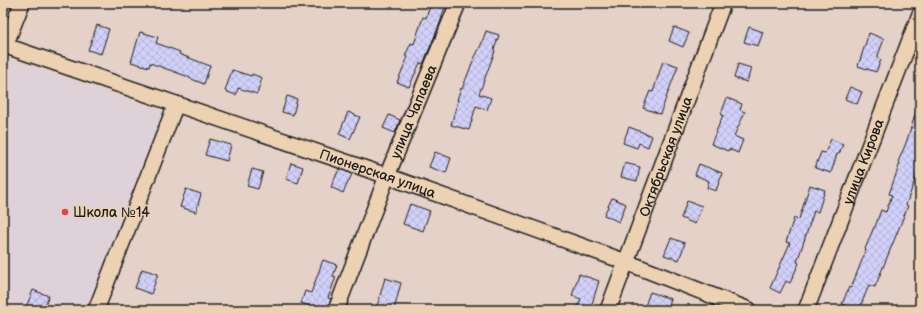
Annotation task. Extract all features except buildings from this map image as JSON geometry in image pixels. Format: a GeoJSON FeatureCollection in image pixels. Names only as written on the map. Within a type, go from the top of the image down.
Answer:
{"type":"FeatureCollection","features":[{"type":"Feature","properties":{"kind":"street"},"geometry":{"type":"LineString","coordinates":[[4,46],[22,3]]}},
{"type":"Feature","properties":{"kind":"street","name":"улица Чапаева"},"geometry":{"type":"LineString","coordinates":[[336,310],[387,176],[458,3]]}},
{"type":"Feature","properties":{"kind":"street","name":"Октябрьская улица"},"geometry":{"type":"LineString","coordinates":[[608,310],[723,3]]}},
{"type":"Feature","properties":{"kind":"street","name":"улица Кирова"},"geometry":{"type":"LineString","coordinates":[[806,310],[920,14]]}},
{"type":"Feature","properties":{"kind":"street","name":"Пионерская улица"},"geometry":{"type":"LineString","coordinates":[[4,46],[387,176],[626,262],[749,310]]}},
{"type":"Feature","properties":{"kind":"street"},"geometry":{"type":"LineString","coordinates":[[96,310],[176,104]]}},
{"type":"Feature","properties":{"kind":"shaded area","name":"Школа №14"},"geometry":{"type":"Polygon","coordinates":[[[5,58],[166,113],[89,310],[3,310],[3,60],[5,58]]]}},
{"type":"Feature","properties":{"kind":"place","name":"Школа №14"},"geometry":{"type":"Point","coordinates":[65,212]}}]}
